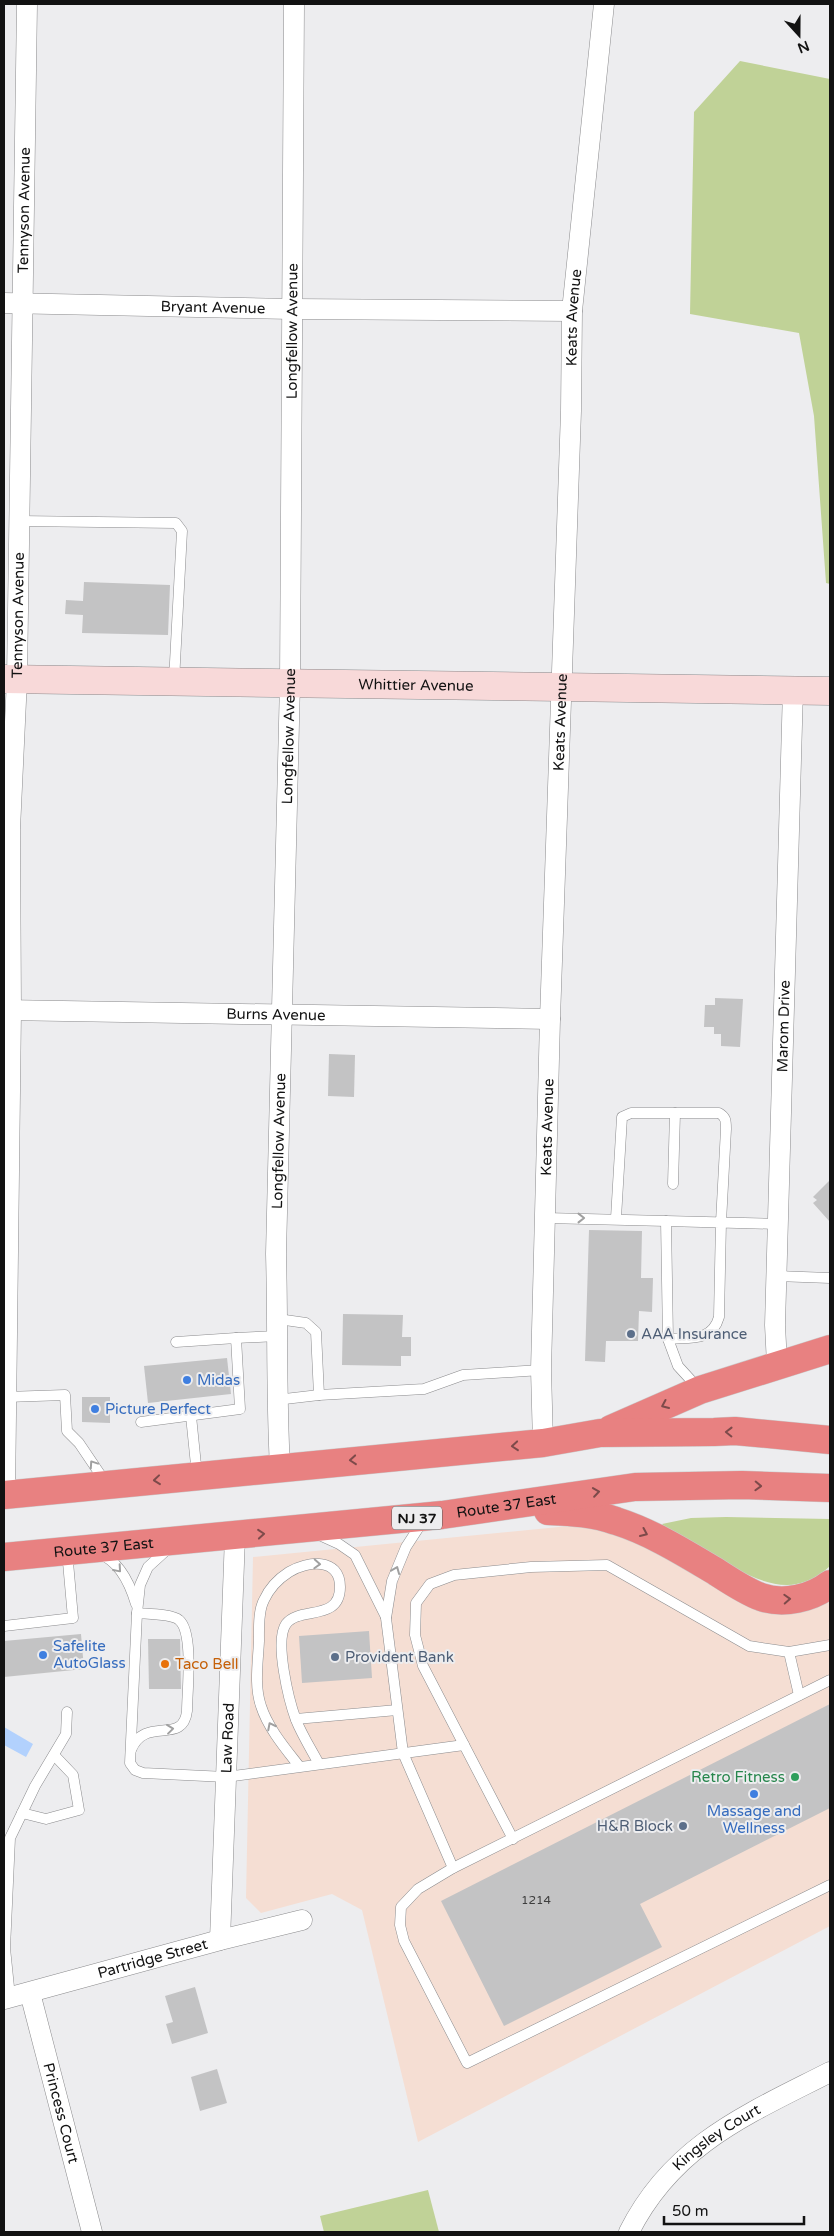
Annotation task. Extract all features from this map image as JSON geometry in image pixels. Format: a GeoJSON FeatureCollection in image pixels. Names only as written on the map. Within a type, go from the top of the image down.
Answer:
{"type":"FeatureCollection","features":[{"type":"Feature","properties":{"kind":"highway"},"geometry":{"type":"LineString","coordinates":[[600,1433],[700,1390],[777,1364],[829,1350]]}},
{"type":"Feature","properties":{"kind":"highway"},"geometry":{"type":"LineString","coordinates":[[4,1495],[543,1443],[600,1433],[735,1432],[830,1440]]}},
{"type":"Feature","properties":{"kind":"highway","name":"Route 37 East"},"geometry":{"type":"LineString","coordinates":[[4,1557],[307,1530],[442,1515],[635,1487],[742,1485],[830,1488]]}},
{"type":"Feature","properties":{"kind":"highway"},"geometry":{"type":"LineString","coordinates":[[477,1510],[582,1512],[617,1521],[672,1546],[742,1588],[762,1597],[785,1600],[809,1596],[830,1584]]}},
{"type":"Feature","properties":{"kind":"street","name":"Tennyson Avenue"},"geometry":{"type":"LineString","coordinates":[[4,1495],[11,679],[19,521],[13,303],[27,4]]}},
{"type":"Feature","properties":{"kind":"street","name":"Longfellow Avenue"},"geometry":{"type":"LineString","coordinates":[[280,1467],[276,1400],[278,1328],[276,1254],[290,682],[294,4]]}},
{"type":"Feature","properties":{"kind":"street","name":"Keats Avenue"},"geometry":{"type":"LineString","coordinates":[[543,1443],[541,1370],[550,1018],[571,411],[572,311],[604,4]]}},
{"type":"Feature","properties":{"kind":"street","name":"Bryant Avenue"},"geometry":{"type":"LineString","coordinates":[[13,303],[292,309],[572,311]]}},
{"type":"Feature","properties":{"kind":"street","name":"Whittier Avenue"},"geometry":{"type":"LineString","coordinates":[[11,679],[830,691]]}},
{"type":"Feature","properties":{"kind":"street","name":"Marom Drive"},"geometry":{"type":"LineString","coordinates":[[777,1364],[775,1325],[776,1276],[793,689]]}},
{"type":"Feature","properties":{"kind":"street","name":"Burns Avenue"},"geometry":{"type":"LineString","coordinates":[[7,1011],[550,1018]]}},
{"type":"Feature","properties":{"kind":"street","name":"Law Road"},"geometry":{"type":"LineString","coordinates":[[220,1940],[235,1536]]}},
{"type":"Feature","properties":{"kind":"street","name":"Partridge Street"},"geometry":{"type":"LineString","coordinates":[[7,1998],[220,1940],[302,1920]]}},
{"type":"Feature","properties":{"kind":"street","name":"Princess Court"},"geometry":{"type":"LineString","coordinates":[[30,1992],[92,2232]]}},
{"type":"Feature","properties":{"kind":"street","name":"Kingsley Court"},"geometry":{"type":"LineString","coordinates":[[629,2232],[638,2214],[669,2173],[698,2146],[741,2117],[830,2072]]}},
{"type":"Feature","properties":{"kind":"lane"},"geometry":{"type":"LineString","coordinates":[[19,521],[176,523],[182,531],[174,681]]}},
{"type":"Feature","properties":{"kind":"lane"},"geometry":{"type":"LineString","coordinates":[[616,1218],[622,1117],[631,1113],[719,1113],[725,1118],[719,1317],[716,1327],[705,1336],[668,1339]]}},
{"type":"Feature","properties":{"kind":"lane"},"geometry":{"type":"LineString","coordinates":[[674,1184],[675,1113]]}},
{"type":"Feature","properties":{"kind":"lane"},"geometry":{"type":"LineString","coordinates":[[546,1218],[616,1218],[778,1224]]}},
{"type":"Feature","properties":{"kind":"lane"},"geometry":{"type":"LineString","coordinates":[[666,1221],[668,1339],[678,1366],[700,1390]]}},
{"type":"Feature","properties":{"kind":"lane"},"geometry":{"type":"LineString","coordinates":[[776,1276],[830,1278]]}},
{"type":"Feature","properties":{"kind":"lane"},"geometry":{"type":"LineString","coordinates":[[176,1342],[236,1338],[306,1323],[316,1332],[319,1395]]}},
{"type":"Feature","properties":{"kind":"lane"},"geometry":{"type":"LineString","coordinates":[[142,1422],[240,1409],[236,1338]]}},
{"type":"Feature","properties":{"kind":"lane"},"geometry":{"type":"LineString","coordinates":[[276,1400],[319,1395],[424,1388],[464,1374],[541,1370]]}},
{"type":"Feature","properties":{"kind":"lane"},"geometry":{"type":"LineString","coordinates":[[6,1396],[65,1395],[67,1431],[79,1443],[108,1486]]}},
{"type":"Feature","properties":{"kind":"lane"},"geometry":{"type":"LineString","coordinates":[[191,1416],[197,1476]]}},
{"type":"Feature","properties":{"kind":"lane"},"geometry":{"type":"LineString","coordinates":[[442,1515],[419,1527],[406,1546],[392,1581],[386,1618],[403,1753],[453,1868]]}},
{"type":"Feature","properties":{"kind":"lane"},"geometry":{"type":"LineString","coordinates":[[307,1530],[339,1544],[355,1555],[386,1618]]}},
{"type":"Feature","properties":{"kind":"lane"},"geometry":{"type":"LineString","coordinates":[[182,1541],[168,1548],[148,1567],[140,1585],[137,1610],[130,1763],[135,1770],[143,1773],[226,1776],[464,1745]]}},
{"type":"Feature","properties":{"kind":"lane"},"geometry":{"type":"LineString","coordinates":[[4,1626],[73,1618],[74,1550],[106,1556],[120,1570],[131,1586],[137,1610]]}},
{"type":"Feature","properties":{"kind":"lane"},"geometry":{"type":"LineString","coordinates":[[300,1766],[276,1735],[261,1706],[257,1685],[259,1627],[262,1602],[273,1586],[288,1573],[308,1564],[324,1564],[333,1568],[339,1576],[338,1600],[326,1610],[300,1616],[287,1622],[281,1632],[284,1673],[296,1719],[319,1764]]}},
{"type":"Feature","properties":{"kind":"lane"},"geometry":{"type":"LineString","coordinates":[[513,1839],[423,1666],[415,1635],[416,1603],[430,1584],[454,1575],[531,1567],[607,1565],[749,1646],[789,1652],[830,1645]]}},
{"type":"Feature","properties":{"kind":"lane"},"geometry":{"type":"LineString","coordinates":[[131,1751],[135,1742],[144,1734],[179,1728],[186,1718],[187,1712],[188,1643],[184,1626],[174,1617],[137,1610]]}},
{"type":"Feature","properties":{"kind":"lane"},"geometry":{"type":"LineString","coordinates":[[789,1652],[799,1696]]}},
{"type":"Feature","properties":{"kind":"lane"},"geometry":{"type":"LineString","coordinates":[[830,1680],[453,1868],[418,1889],[401,1907],[400,1926],[404,1941],[467,2063],[830,1885]]}},
{"type":"Feature","properties":{"kind":"lane"},"geometry":{"type":"LineString","coordinates":[[296,1719],[397,1710]]}},
{"type":"Feature","properties":{"kind":"lane"},"geometry":{"type":"LineString","coordinates":[[7,1998],[5,1948],[10,1838],[35,1786],[66,1734],[67,1712]]}},
{"type":"Feature","properties":{"kind":"lane"},"geometry":{"type":"LineString","coordinates":[[22,1813],[46,1818],[79,1810],[73,1775],[54,1755]]}},
{"type":"Feature","properties":{"kind":"shaded area"},"geometry":{"type":"Polygon","coordinates":[[[579,1525],[633,1536],[750,1606],[830,1599],[830,1926],[418,2142],[362,1910],[332,1894],[261,1913],[246,1898],[253,1557],[579,1525]]]}},
{"type":"Feature","properties":{"kind":"green space"},"geometry":{"type":"Polygon","coordinates":[[[740,61],[830,79],[830,584],[826,583],[814,416],[799,333],[690,314],[694,112],[740,61]]]}},
{"type":"Feature","properties":{"kind":"green space"},"geometry":{"type":"Polygon","coordinates":[[[691,1518],[830,1519],[830,1566],[815,1578],[799,1584],[784,1585],[769,1582],[738,1570],[671,1533],[662,1524],[691,1518]]]}},
{"type":"Feature","properties":{"kind":"green space"},"geometry":{"type":"Polygon","coordinates":[[[428,2190],[439,2232],[324,2232],[320,2216],[428,2190]]]}},
{"type":"Feature","properties":{"kind":"water"},"geometry":{"type":"Polygon","coordinates":[[[4,1727],[33,1744],[26,1757],[4,1745],[4,1727]]]}},
{"type":"Feature","properties":{"kind":"building"},"geometry":{"type":"Polygon","coordinates":[[[84,582],[170,585],[168,635],[82,633],[83,615],[65,614],[66,600],[83,601],[84,582]]]}},
{"type":"Feature","properties":{"kind":"building"},"geometry":{"type":"Polygon","coordinates":[[[715,998],[743,999],[740,1047],[721,1046],[721,1034],[714,1034],[714,1027],[704,1027],[705,1005],[715,1005],[715,998]]]}},
{"type":"Feature","properties":{"kind":"building"},"geometry":{"type":"Polygon","coordinates":[[[329,1054],[355,1055],[354,1097],[328,1096],[329,1054]]]}},
{"type":"Feature","properties":{"kind":"building"},"geometry":{"type":"Polygon","coordinates":[[[830,1180],[830,1222],[813,1203],[817,1200],[813,1197],[830,1180]]]}},
{"type":"Feature","properties":{"kind":"building"},"geometry":{"type":"Polygon","coordinates":[[[589,1230],[642,1231],[641,1278],[653,1278],[652,1312],[639,1311],[638,1341],[606,1341],[605,1362],[585,1361],[589,1230]]]}},
{"type":"Feature","properties":{"kind":"building"},"geometry":{"type":"Polygon","coordinates":[[[343,1314],[403,1315],[402,1337],[411,1337],[411,1356],[401,1356],[401,1366],[342,1365],[343,1314]]]}},
{"type":"Feature","properties":{"kind":"building","name":"Midas"},"geometry":{"type":"Polygon","coordinates":[[[227,1358],[231,1394],[148,1403],[144,1366],[227,1358]]]}},
{"type":"Feature","properties":{"kind":"building"},"geometry":{"type":"Polygon","coordinates":[[[82,1397],[110,1397],[110,1423],[82,1422],[82,1397]]]}},
{"type":"Feature","properties":{"kind":"building","name":"Provident Bank"},"geometry":{"type":"Polygon","coordinates":[[[369,1631],[372,1678],[302,1683],[299,1636],[369,1631]]]}},
{"type":"Feature","properties":{"kind":"building","name":"Safelite AutoGlass"},"geometry":{"type":"Polygon","coordinates":[[[81,1634],[84,1669],[4,1677],[4,1641],[81,1634]]]}},
{"type":"Feature","properties":{"kind":"building","name":"Taco Bell"},"geometry":{"type":"Polygon","coordinates":[[[148,1639],[180,1639],[181,1689],[149,1689],[148,1639]]]}},
{"type":"Feature","properties":{"kind":"building"},"geometry":{"type":"Polygon","coordinates":[[[830,1704],[830,1808],[640,1904],[662,1947],[504,2026],[441,1901],[830,1704]]]}},
{"type":"Feature","properties":{"kind":"building"},"geometry":{"type":"Polygon","coordinates":[[[195,1987],[208,2033],[172,2044],[166,2024],[173,2022],[165,1996],[195,1987]]]}},
{"type":"Feature","properties":{"kind":"building"},"geometry":{"type":"Polygon","coordinates":[[[217,2069],[227,2103],[200,2111],[191,2077],[217,2069]]]}},
{"type":"Feature","properties":{"kind":"place","name":"AAA Insurance"},"geometry":{"type":"Point","coordinates":[631,1334]}},
{"type":"Feature","properties":{"kind":"place","name":"Midas"},"geometry":{"type":"Point","coordinates":[187,1380]}},
{"type":"Feature","properties":{"kind":"place","name":"Picture Perfect"},"geometry":{"type":"Point","coordinates":[95,1409]}},
{"type":"Feature","properties":{"kind":"place","name":"Safelite AutoGlass"},"geometry":{"type":"Point","coordinates":[43,1655]}},
{"type":"Feature","properties":{"kind":"place","name":"Provident Bank"},"geometry":{"type":"Point","coordinates":[335,1657]}},
{"type":"Feature","properties":{"kind":"place","name":"Taco Bell"},"geometry":{"type":"Point","coordinates":[165,1664]}},
{"type":"Feature","properties":{"kind":"place","name":"Retro Fitness"},"geometry":{"type":"Point","coordinates":[795,1777]}},
{"type":"Feature","properties":{"kind":"place","name":"Massage and Wellness"},"geometry":{"type":"Point","coordinates":[754,1794]}},
{"type":"Feature","properties":{"kind":"place","name":"H&R Block"},"geometry":{"type":"Point","coordinates":[683,1826]}}]}
